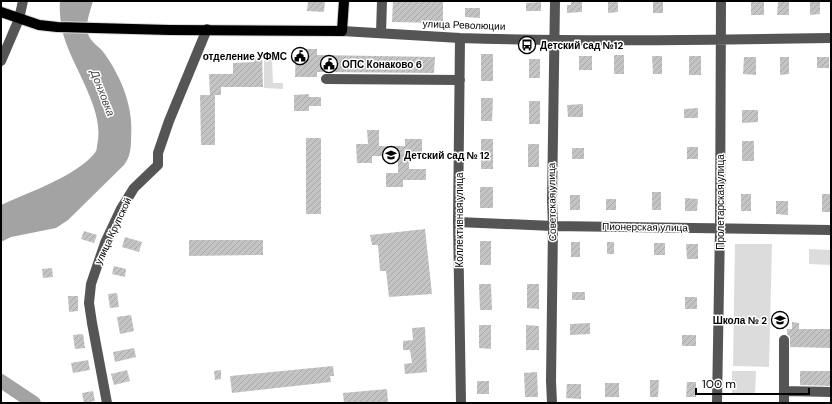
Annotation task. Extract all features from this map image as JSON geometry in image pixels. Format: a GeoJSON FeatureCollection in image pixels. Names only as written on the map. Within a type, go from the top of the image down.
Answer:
{"type":"FeatureCollection","features":[{"type":"Feature","properties":{"kind":"main road"},"geometry":{"type":"LineString","coordinates":[[342,31],[344,1]]}},
{"type":"Feature","properties":{"kind":"main road","name":"улица Революции"},"geometry":{"type":"LineString","coordinates":[[1,12],[38,25],[57,27],[96,29],[342,31]]}},
{"type":"Feature","properties":{"kind":"street"},"geometry":{"type":"LineString","coordinates":[[1,61],[19,19],[23,1]]}},
{"type":"Feature","properties":{"kind":"street"},"geometry":{"type":"LineString","coordinates":[[380,33],[382,1]]}},
{"type":"Feature","properties":{"kind":"street","name":"Советская улица"},"geometry":{"type":"LineString","coordinates":[[552,403],[552,201],[555,1]]}},
{"type":"Feature","properties":{"kind":"street","name":"Пролетарская улица"},"geometry":{"type":"LineString","coordinates":[[717,403],[720,228],[721,1]]}},
{"type":"Feature","properties":{"kind":"street","name":"улица Крупской"},"geometry":{"type":"LineString","coordinates":[[108,403],[92,323],[89,302],[91,284],[105,243],[121,209],[134,188],[158,165],[158,153],[169,121],[207,30]]}},
{"type":"Feature","properties":{"kind":"street","name":"улица Революции"},"geometry":{"type":"LineString","coordinates":[[342,31],[460,38],[720,40],[831,38]]}},
{"type":"Feature","properties":{"kind":"street","name":"Коллективная улица"},"geometry":{"type":"LineString","coordinates":[[460,38],[458,222],[461,403]]}},
{"type":"Feature","properties":{"kind":"street"},"geometry":{"type":"LineString","coordinates":[[326,79],[460,80]]}},
{"type":"Feature","properties":{"kind":"street","name":"Пионерская улица"},"geometry":{"type":"LineString","coordinates":[[458,222],[553,226],[831,230]]}},
{"type":"Feature","properties":{"kind":"street"},"geometry":{"type":"LineString","coordinates":[[784,340],[784,403]]}},
{"type":"Feature","properties":{"kind":"street"},"geometry":{"type":"LineString","coordinates":[[784,392],[831,392]]}},
{"type":"Feature","properties":{"kind":"shaded area"},"geometry":{"type":"Polygon","coordinates":[[[264,60],[272,60],[273,83],[283,83],[283,89],[264,88],[264,60]]]}},
{"type":"Feature","properties":{"kind":"shaded area"},"geometry":{"type":"Polygon","coordinates":[[[735,244],[772,244],[769,367],[733,366],[735,244]]]}},
{"type":"Feature","properties":{"kind":"shaded area"},"geometry":{"type":"Polygon","coordinates":[[[809,249],[831,250],[831,265],[809,264],[809,249]]]}},
{"type":"Feature","properties":{"kind":"shaded area"},"geometry":{"type":"Polygon","coordinates":[[[732,371],[756,371],[755,395],[732,395],[732,371]]]}},
{"type":"Feature","properties":{"kind":"water"},"geometry":{"type":"Polygon","coordinates":[[[60,1],[93,1],[87,22],[87,30],[91,40],[102,51],[116,73],[129,105],[131,116],[130,153],[124,165],[68,220],[56,228],[11,237],[1,242],[1,205],[64,177],[76,170],[95,153],[97,149],[99,133],[97,119],[88,91],[64,37],[60,19],[60,1]]]}},
{"type":"Feature","properties":{"kind":"building"},"geometry":{"type":"Polygon","coordinates":[[[308,1],[325,1],[324,12],[307,11],[308,1]]]}},
{"type":"Feature","properties":{"kind":"building"},"geometry":{"type":"Polygon","coordinates":[[[393,1],[443,1],[443,23],[392,22],[393,1]]]}},
{"type":"Feature","properties":{"kind":"building"},"geometry":{"type":"Polygon","coordinates":[[[571,1],[582,1],[582,12],[567,13],[567,5],[571,5],[571,1]]]}},
{"type":"Feature","properties":{"kind":"building"},"geometry":{"type":"Polygon","coordinates":[[[608,1],[618,1],[618,12],[608,13],[608,1]]]}},
{"type":"Feature","properties":{"kind":"building"},"geometry":{"type":"Polygon","coordinates":[[[751,1],[764,1],[764,15],[751,15],[751,1]]]}},
{"type":"Feature","properties":{"kind":"building"},"geometry":{"type":"Polygon","coordinates":[[[541,2],[541,11],[526,11],[526,3],[541,2]]]}},
{"type":"Feature","properties":{"kind":"building"},"geometry":{"type":"Polygon","coordinates":[[[653,2],[663,2],[663,13],[653,13],[653,2]]]}},
{"type":"Feature","properties":{"kind":"building"},"geometry":{"type":"Polygon","coordinates":[[[778,2],[789,2],[789,15],[777,15],[778,2]]]}},
{"type":"Feature","properties":{"kind":"building"},"geometry":{"type":"Polygon","coordinates":[[[810,2],[820,2],[820,14],[810,15],[810,2]]]}},
{"type":"Feature","properties":{"kind":"building"},"geometry":{"type":"Polygon","coordinates":[[[465,8],[480,8],[480,18],[465,17],[465,8]]]}},
{"type":"Feature","properties":{"kind":"building"},"geometry":{"type":"Polygon","coordinates":[[[296,49],[317,49],[317,55],[435,57],[434,73],[317,72],[317,77],[295,77],[296,49]]]}},
{"type":"Feature","properties":{"kind":"building"},"geometry":{"type":"Polygon","coordinates":[[[481,54],[493,54],[493,81],[481,81],[481,54]]]}},
{"type":"Feature","properties":{"kind":"building"},"geometry":{"type":"Polygon","coordinates":[[[614,55],[624,55],[624,74],[614,74],[614,55]]]}},
{"type":"Feature","properties":{"kind":"building"},"geometry":{"type":"Polygon","coordinates":[[[579,56],[592,56],[592,70],[579,70],[579,56]]]}},
{"type":"Feature","properties":{"kind":"building"},"geometry":{"type":"Polygon","coordinates":[[[652,56],[662,56],[662,74],[653,74],[652,56]]]}},
{"type":"Feature","properties":{"kind":"building"},"geometry":{"type":"Polygon","coordinates":[[[689,56],[701,56],[701,75],[689,75],[689,56]]]}},
{"type":"Feature","properties":{"kind":"building"},"geometry":{"type":"Polygon","coordinates":[[[254,57],[262,57],[263,87],[221,87],[221,95],[215,95],[215,145],[201,145],[200,95],[210,95],[209,74],[233,74],[233,63],[254,62],[254,57]]]}},
{"type":"Feature","properties":{"kind":"building"},"geometry":{"type":"Polygon","coordinates":[[[744,57],[756,57],[756,75],[743,74],[744,57]]]}},
{"type":"Feature","properties":{"kind":"building"},"geometry":{"type":"Polygon","coordinates":[[[780,57],[789,57],[789,74],[780,75],[780,57]]]}},
{"type":"Feature","properties":{"kind":"building"},"geometry":{"type":"Polygon","coordinates":[[[817,57],[829,57],[829,68],[817,68],[817,57]]]}},
{"type":"Feature","properties":{"kind":"building"},"geometry":{"type":"Polygon","coordinates":[[[529,59],[540,59],[540,78],[529,78],[529,59]]]}},
{"type":"Feature","properties":{"kind":"building"},"geometry":{"type":"Polygon","coordinates":[[[309,94],[309,97],[321,97],[321,106],[309,106],[309,111],[294,111],[294,95],[309,94]]]}},
{"type":"Feature","properties":{"kind":"building"},"geometry":{"type":"Polygon","coordinates":[[[481,98],[493,98],[492,121],[481,121],[481,98]]]}},
{"type":"Feature","properties":{"kind":"building"},"geometry":{"type":"Polygon","coordinates":[[[529,101],[540,101],[540,124],[529,124],[529,101]]]}},
{"type":"Feature","properties":{"kind":"building"},"geometry":{"type":"Polygon","coordinates":[[[583,104],[583,117],[568,117],[567,105],[583,104]]]}},
{"type":"Feature","properties":{"kind":"building"},"geometry":{"type":"Polygon","coordinates":[[[698,108],[698,118],[684,118],[684,109],[698,108]]]}},
{"type":"Feature","properties":{"kind":"building"},"geometry":{"type":"Polygon","coordinates":[[[742,110],[758,110],[758,122],[742,123],[742,110]]]}},
{"type":"Feature","properties":{"kind":"building"},"geometry":{"type":"Polygon","coordinates":[[[367,130],[379,130],[379,146],[405,146],[405,139],[422,139],[422,153],[409,153],[409,169],[426,169],[426,180],[403,180],[403,187],[386,187],[386,173],[398,173],[398,156],[372,156],[372,163],[357,163],[356,144],[368,144],[367,130]]]}},
{"type":"Feature","properties":{"kind":"building"},"geometry":{"type":"Polygon","coordinates":[[[306,138],[321,138],[321,214],[306,214],[306,138]]]}},
{"type":"Feature","properties":{"kind":"building"},"geometry":{"type":"Polygon","coordinates":[[[481,139],[493,139],[493,169],[481,169],[481,139]]]}},
{"type":"Feature","properties":{"kind":"building"},"geometry":{"type":"Polygon","coordinates":[[[742,141],[754,141],[754,161],[742,161],[742,141]]]}},
{"type":"Feature","properties":{"kind":"building"},"geometry":{"type":"Polygon","coordinates":[[[528,144],[539,144],[539,167],[528,167],[528,144]]]}},
{"type":"Feature","properties":{"kind":"building"},"geometry":{"type":"Polygon","coordinates":[[[687,147],[698,147],[698,159],[687,159],[687,147]]]}},
{"type":"Feature","properties":{"kind":"building"},"geometry":{"type":"Polygon","coordinates":[[[572,148],[584,148],[584,159],[572,159],[572,148]]]}},
{"type":"Feature","properties":{"kind":"building"},"geometry":{"type":"Polygon","coordinates":[[[480,187],[493,187],[493,208],[480,208],[480,187]]]}},
{"type":"Feature","properties":{"kind":"building"},"geometry":{"type":"Polygon","coordinates":[[[652,192],[661,192],[661,210],[652,210],[652,192]]]}},
{"type":"Feature","properties":{"kind":"building"},"geometry":{"type":"Polygon","coordinates":[[[741,194],[751,194],[751,211],[741,211],[741,194]]]}},
{"type":"Feature","properties":{"kind":"building"},"geometry":{"type":"Polygon","coordinates":[[[822,194],[831,194],[831,212],[822,212],[822,194]]]}},
{"type":"Feature","properties":{"kind":"building"},"geometry":{"type":"Polygon","coordinates":[[[570,195],[580,195],[580,210],[570,210],[570,195]]]}},
{"type":"Feature","properties":{"kind":"building"},"geometry":{"type":"Polygon","coordinates":[[[685,198],[698,199],[697,211],[685,211],[685,198]]]}},
{"type":"Feature","properties":{"kind":"building"},"geometry":{"type":"Polygon","coordinates":[[[606,199],[616,199],[616,210],[606,210],[606,199]]]}},
{"type":"Feature","properties":{"kind":"building"},"geometry":{"type":"Polygon","coordinates":[[[776,201],[788,201],[788,215],[776,214],[776,201]]]}},
{"type":"Feature","properties":{"kind":"building"},"geometry":{"type":"Polygon","coordinates":[[[425,229],[432,294],[389,297],[386,271],[380,271],[378,245],[372,245],[370,235],[425,229]]]}},
{"type":"Feature","properties":{"kind":"building"},"geometry":{"type":"Polygon","coordinates":[[[84,231],[97,235],[94,243],[81,239],[84,231]]]}},
{"type":"Feature","properties":{"kind":"building"},"geometry":{"type":"Polygon","coordinates":[[[125,237],[142,242],[139,252],[122,247],[125,237]]]}},
{"type":"Feature","properties":{"kind":"building"},"geometry":{"type":"Polygon","coordinates":[[[189,240],[263,240],[263,255],[189,256],[189,240]]]}},
{"type":"Feature","properties":{"kind":"building"},"geometry":{"type":"Polygon","coordinates":[[[480,241],[491,241],[491,265],[480,265],[480,241]]]}},
{"type":"Feature","properties":{"kind":"building"},"geometry":{"type":"Polygon","coordinates":[[[571,242],[580,242],[580,257],[571,257],[571,242]]]}},
{"type":"Feature","properties":{"kind":"building"},"geometry":{"type":"Polygon","coordinates":[[[607,242],[614,242],[614,254],[607,254],[607,242]]]}},
{"type":"Feature","properties":{"kind":"building"},"geometry":{"type":"Polygon","coordinates":[[[654,243],[665,243],[665,255],[654,255],[654,243]]]}},
{"type":"Feature","properties":{"kind":"building"},"geometry":{"type":"Polygon","coordinates":[[[686,244],[698,244],[698,259],[687,259],[686,244]]]}},
{"type":"Feature","properties":{"kind":"building"},"geometry":{"type":"Polygon","coordinates":[[[114,266],[126,269],[125,277],[112,274],[114,266]]]}},
{"type":"Feature","properties":{"kind":"building"},"geometry":{"type":"Polygon","coordinates":[[[52,268],[53,277],[43,278],[42,269],[52,268]]]}},
{"type":"Feature","properties":{"kind":"building"},"geometry":{"type":"Polygon","coordinates":[[[479,284],[491,284],[492,310],[480,310],[479,284]]]}},
{"type":"Feature","properties":{"kind":"building"},"geometry":{"type":"Polygon","coordinates":[[[527,284],[539,284],[539,309],[527,308],[527,284]]]}},
{"type":"Feature","properties":{"kind":"building"},"geometry":{"type":"Polygon","coordinates":[[[572,292],[585,292],[585,300],[572,300],[572,292]]]}},
{"type":"Feature","properties":{"kind":"building"},"geometry":{"type":"Polygon","coordinates":[[[117,293],[119,307],[110,308],[108,294],[117,293]]]}},
{"type":"Feature","properties":{"kind":"building"},"geometry":{"type":"Polygon","coordinates":[[[68,296],[78,296],[78,311],[69,312],[68,296]]]}},
{"type":"Feature","properties":{"kind":"building"},"geometry":{"type":"Polygon","coordinates":[[[685,297],[697,297],[697,309],[685,309],[685,297]]]}},
{"type":"Feature","properties":{"kind":"building"},"geometry":{"type":"Polygon","coordinates":[[[131,315],[134,331],[120,334],[117,317],[131,315]]]}},
{"type":"Feature","properties":{"kind":"building"},"geometry":{"type":"Polygon","coordinates":[[[792,322],[799,323],[799,329],[831,329],[831,348],[790,347],[790,337],[787,334],[787,329],[792,329],[792,322]]]}},
{"type":"Feature","properties":{"kind":"building"},"geometry":{"type":"Polygon","coordinates":[[[590,323],[590,334],[570,335],[570,324],[590,323]]]}},
{"type":"Feature","properties":{"kind":"building"},"geometry":{"type":"Polygon","coordinates":[[[479,325],[491,325],[491,349],[479,348],[479,325]]]}},
{"type":"Feature","properties":{"kind":"building"},"geometry":{"type":"Polygon","coordinates":[[[526,325],[539,326],[539,350],[526,350],[526,325]]]}},
{"type":"Feature","properties":{"kind":"building"},"geometry":{"type":"Polygon","coordinates":[[[425,327],[427,372],[405,374],[404,364],[412,363],[410,350],[403,350],[403,341],[413,340],[412,328],[425,327]]]}},
{"type":"Feature","properties":{"kind":"building"},"geometry":{"type":"Polygon","coordinates":[[[83,334],[85,348],[75,349],[73,335],[83,334]]]}},
{"type":"Feature","properties":{"kind":"building"},"geometry":{"type":"Polygon","coordinates":[[[682,335],[696,335],[696,346],[682,346],[682,335]]]}},
{"type":"Feature","properties":{"kind":"building"},"geometry":{"type":"Polygon","coordinates":[[[134,348],[136,357],[115,362],[113,352],[134,348]]]}},
{"type":"Feature","properties":{"kind":"building"},"geometry":{"type":"Polygon","coordinates":[[[88,360],[90,370],[73,373],[71,363],[88,360]]]}},
{"type":"Feature","properties":{"kind":"building"},"geometry":{"type":"Polygon","coordinates":[[[333,366],[334,376],[330,376],[331,382],[232,393],[230,376],[333,366]]]}},
{"type":"Feature","properties":{"kind":"building"},"geometry":{"type":"Polygon","coordinates":[[[127,370],[130,381],[114,385],[111,374],[127,370]]]}},
{"type":"Feature","properties":{"kind":"building"},"geometry":{"type":"Polygon","coordinates":[[[221,370],[221,379],[215,380],[214,371],[221,370]]]}},
{"type":"Feature","properties":{"kind":"building"},"geometry":{"type":"Polygon","coordinates":[[[800,371],[831,371],[831,386],[800,385],[800,371]]]}},
{"type":"Feature","properties":{"kind":"building"},"geometry":{"type":"Polygon","coordinates":[[[537,372],[538,397],[525,397],[524,373],[537,372]]]}},
{"type":"Feature","properties":{"kind":"building"},"geometry":{"type":"Polygon","coordinates":[[[650,380],[659,380],[658,397],[650,397],[650,380]]]}},
{"type":"Feature","properties":{"kind":"building"},"geometry":{"type":"Polygon","coordinates":[[[477,381],[489,381],[489,394],[477,394],[477,381]]]}},
{"type":"Feature","properties":{"kind":"building"},"geometry":{"type":"Polygon","coordinates":[[[687,382],[696,382],[696,397],[686,397],[687,382]]]}},
{"type":"Feature","properties":{"kind":"building"},"geometry":{"type":"Polygon","coordinates":[[[605,383],[619,383],[619,397],[605,397],[605,383]]]}},
{"type":"Feature","properties":{"kind":"building"},"geometry":{"type":"Polygon","coordinates":[[[567,384],[581,384],[581,399],[566,398],[567,384]]]}},
{"type":"Feature","properties":{"kind":"building"},"geometry":{"type":"Polygon","coordinates":[[[387,389],[388,403],[344,403],[343,393],[387,389]]]}},
{"type":"Feature","properties":{"kind":"building"},"geometry":{"type":"Polygon","coordinates":[[[93,391],[95,401],[84,403],[82,393],[93,391]]]}},
{"type":"Feature","properties":{"kind":"waterway","name":"Донховка"},"geometry":{"type":"LineString","coordinates":[[1,381],[34,403]]}},
{"type":"Feature","properties":{"kind":"place","name":"Детский сад №12"},"geometry":{"type":"Point","coordinates":[527,45]}},
{"type":"Feature","properties":{"kind":"place","name":"отделение УФМС"},"geometry":{"type":"Point","coordinates":[300,56]}},
{"type":"Feature","properties":{"kind":"place","name":"ОПС Конаково 6"},"geometry":{"type":"Point","coordinates":[329,64]}},
{"type":"Feature","properties":{"kind":"place","name":"Детский сад № 12"},"geometry":{"type":"Point","coordinates":[391,155]}},
{"type":"Feature","properties":{"kind":"place","name":"Школа № 2"},"geometry":{"type":"Point","coordinates":[780,320]}}]}
